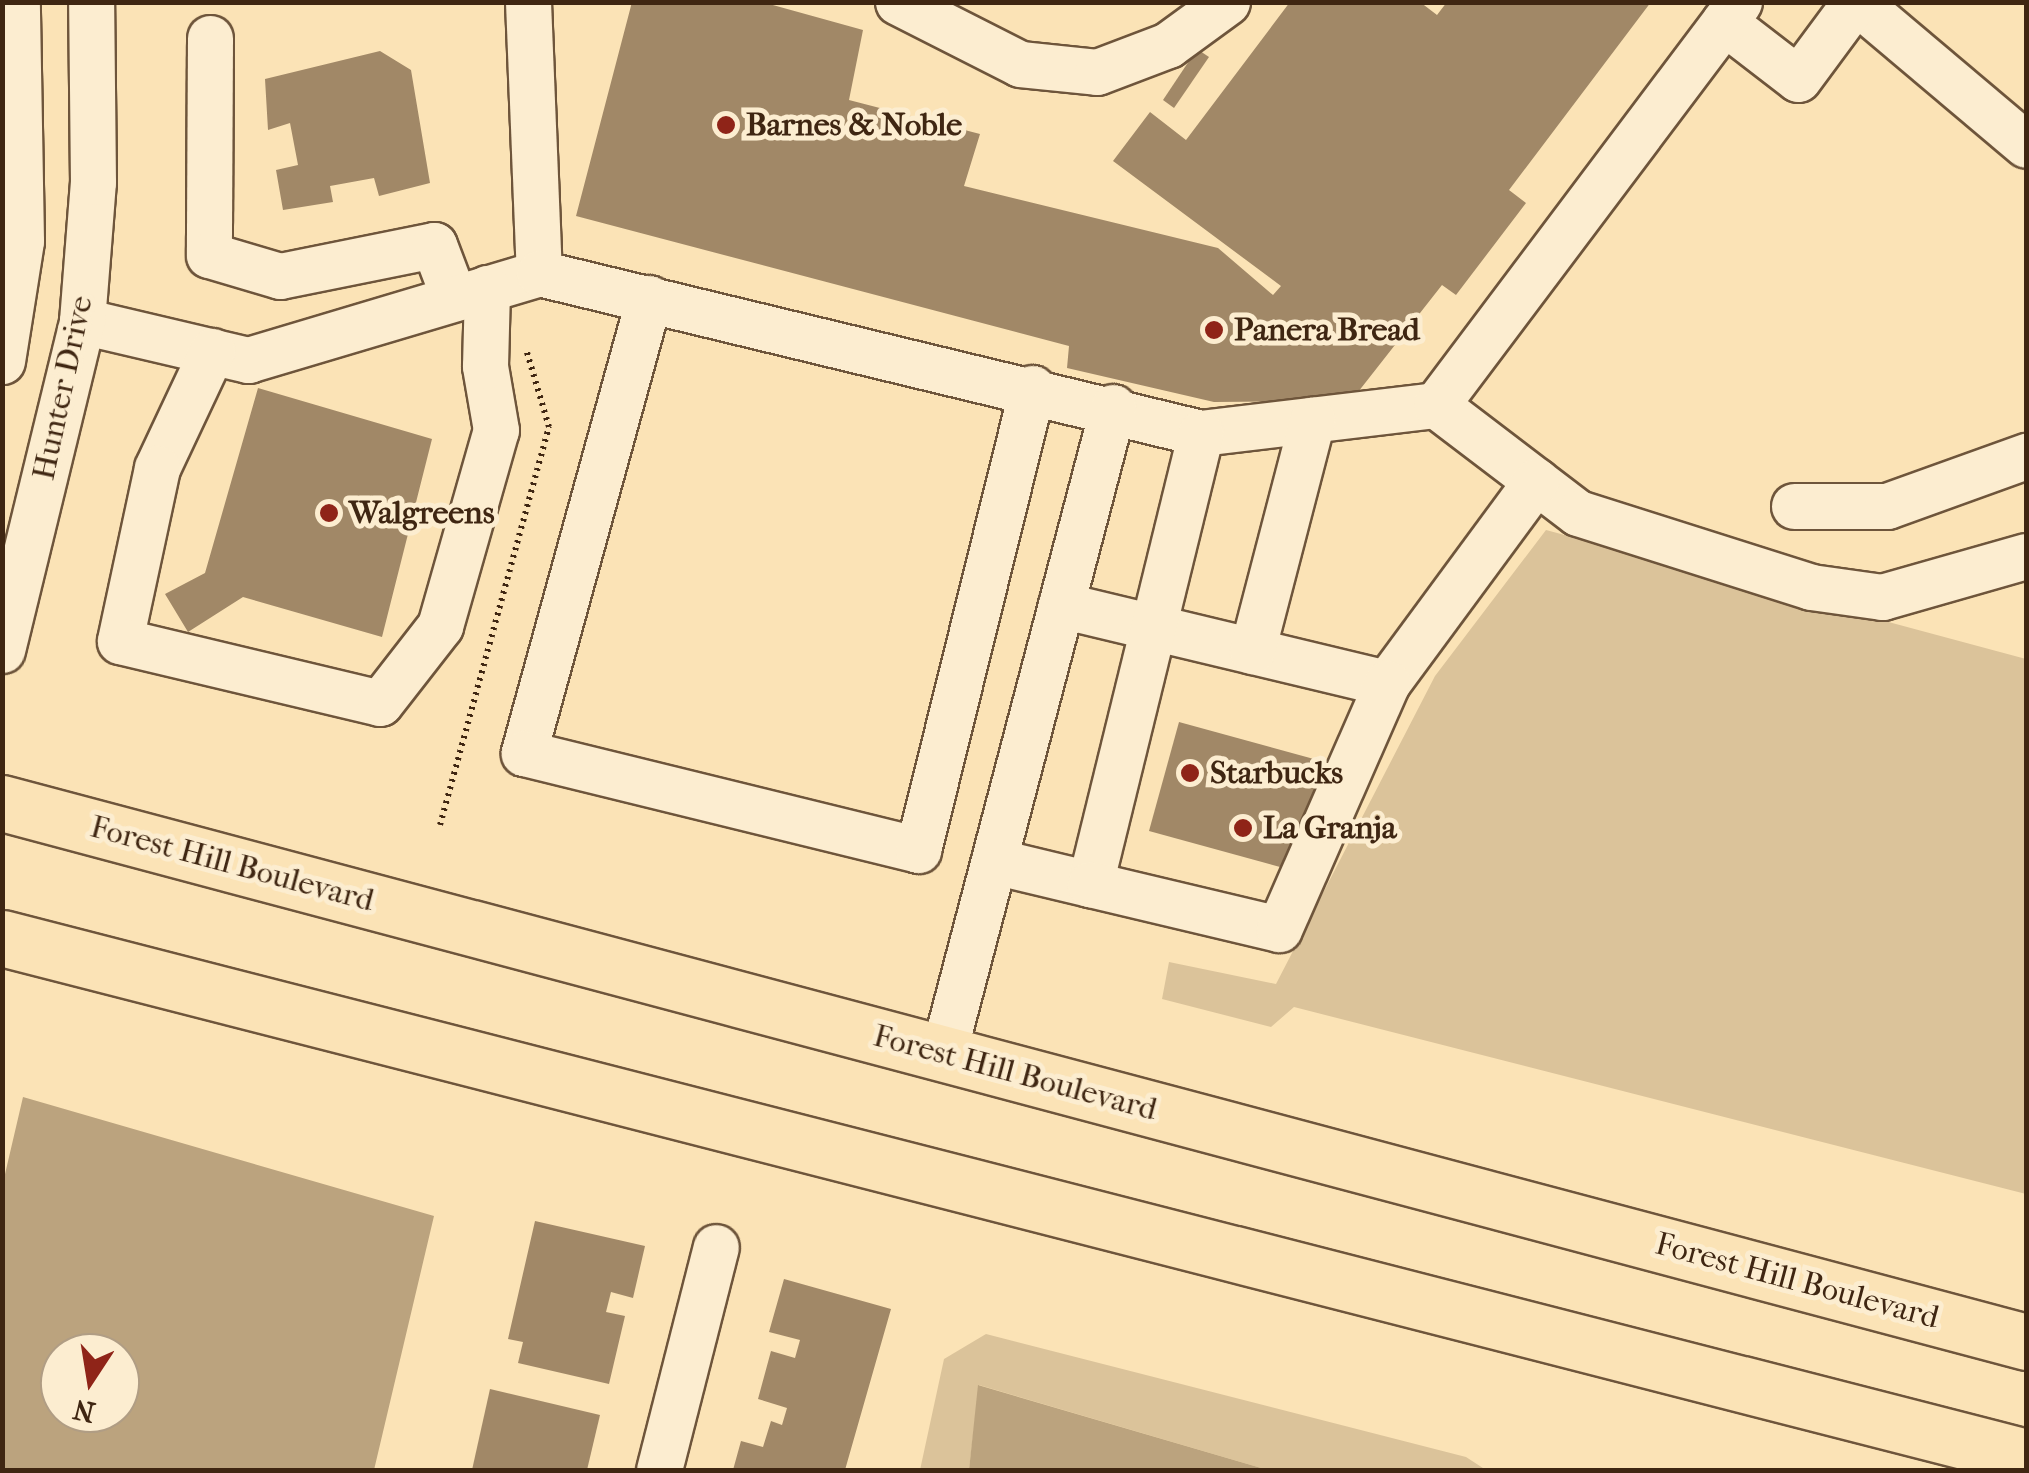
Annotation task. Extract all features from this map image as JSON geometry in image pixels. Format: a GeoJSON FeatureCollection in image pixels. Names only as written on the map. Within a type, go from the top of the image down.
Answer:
{"type":"FeatureCollection","features":[{"type":"Feature","properties":{"kind":"main road","name":"Forest Hill Boulevard"},"geometry":{"type":"LineString","coordinates":[[2,803],[2026,1342]]}},
{"type":"Feature","properties":{"kind":"main road"},"geometry":{"type":"LineString","coordinates":[[2,938],[2026,1457]]}},
{"type":"Feature","properties":{"kind":"street","name":"Hunter Drive"},"geometry":{"type":"LineString","coordinates":[[2,360],[21,242],[17,2]]}},
{"type":"Feature","properties":{"kind":"street","name":"Hunter Drive"},"geometry":{"type":"LineString","coordinates":[[2,650],[82,321],[93,182],[90,2]]}},
{"type":"Feature","properties":{"kind":"street"},"geometry":{"type":"LineString","coordinates":[[528,2],[540,273]]}},
{"type":"Feature","properties":{"kind":"street"},"geometry":{"type":"LineString","coordinates":[[898,2],[1020,64],[1096,72],[1168,45],[1227,2]]}},
{"type":"Feature","properties":{"kind":"street"},"geometry":{"type":"LineString","coordinates":[[1436,405],[1732,12],[1798,79],[1856,2],[2026,145]]}},
{"type":"Feature","properties":{"kind":"street"},"geometry":{"type":"LineString","coordinates":[[210,38],[209,255],[280,276],[434,244],[470,293],[496,430],[440,626],[380,704],[120,641],[157,468],[212,351]]}},
{"type":"Feature","properties":{"kind":"street"},"geometry":{"type":"LineString","coordinates":[[82,321],[248,360],[540,273],[1112,407],[1201,433],[1436,405],[1578,513],[1811,587],[1882,596],[2026,556]]}},
{"type":"Feature","properties":{"kind":"street"},"geometry":{"type":"LineString","coordinates":[[649,298],[524,753],[918,850],[1032,388]]}},
{"type":"Feature","properties":{"kind":"street"},"geometry":{"type":"LineString","coordinates":[[943,1054],[1112,407]]}},
{"type":"Feature","properties":{"kind":"street"},"geometry":{"type":"LineString","coordinates":[[1252,651],[1312,420]]}},
{"type":"Feature","properties":{"kind":"street"},"geometry":{"type":"LineString","coordinates":[[1090,884],[1201,433]]}},
{"type":"Feature","properties":{"kind":"street"},"geometry":{"type":"LineString","coordinates":[[1794,506],[1886,506],[2026,456]]}},
{"type":"Feature","properties":{"kind":"street"},"geometry":{"type":"LineString","coordinates":[[994,860],[1279,929],[1387,684],[1536,480]]}},
{"type":"Feature","properties":{"kind":"street"},"geometry":{"type":"LineString","coordinates":[[1061,605],[1387,684]]}},
{"type":"Feature","properties":{"kind":"street"},"geometry":{"type":"LineString","coordinates":[[660,1470],[716,1247]]}},
{"type":"Feature","properties":{"kind":"path"},"geometry":{"type":"LineString","coordinates":[[440,825],[549,428],[525,345]]}},
{"type":"Feature","properties":{"kind":"shaded area"},"geometry":{"type":"Polygon","coordinates":[[[1546,530],[2026,659],[2026,1194],[1294,1007],[1271,1027],[1162,999],[1169,962],[1276,984],[1435,676],[1546,530]]]}},
{"type":"Feature","properties":{"kind":"shaded area"},"geometry":{"type":"Polygon","coordinates":[[[23,1097],[434,1216],[374,1470],[3,1470],[2,1187],[23,1097]]]}},
{"type":"Feature","properties":{"kind":"shaded area"},"geometry":{"type":"Polygon","coordinates":[[[986,1334],[1466,1457],[1486,1470],[1268,1470],[979,1385],[969,1470],[920,1470],[944,1359],[986,1334]]]}},
{"type":"Feature","properties":{"kind":"shaded area"},"geometry":{"type":"Polygon","coordinates":[[[978,1385],[1268,1470],[969,1470],[978,1385]]]}},
{"type":"Feature","properties":{"kind":"building"},"geometry":{"type":"Polygon","coordinates":[[[632,2],[762,2],[863,30],[849,100],[980,134],[964,186],[1218,248],[1273,295],[1281,286],[1113,161],[1150,112],[1186,140],[1290,2],[1420,2],[1437,15],[1447,2],[1651,2],[1509,190],[1526,203],[1456,295],[1442,285],[1351,401],[1214,402],[1067,368],[1069,346],[576,216],[632,2]]]}},
{"type":"Feature","properties":{"kind":"building"},"geometry":{"type":"Polygon","coordinates":[[[1197,49],[1209,57],[1174,108],[1163,100],[1197,49]]]}},
{"type":"Feature","properties":{"kind":"building"},"geometry":{"type":"Polygon","coordinates":[[[380,51],[411,70],[430,183],[379,196],[374,178],[330,186],[333,202],[283,210],[276,170],[298,165],[290,123],[268,130],[265,79],[380,51]]]}},
{"type":"Feature","properties":{"kind":"building"},"geometry":{"type":"Polygon","coordinates":[[[258,388],[432,439],[382,637],[243,597],[188,632],[165,594],[205,573],[258,388]]]}},
{"type":"Feature","properties":{"kind":"building"},"geometry":{"type":"Polygon","coordinates":[[[1179,722],[1332,764],[1302,873],[1149,831],[1179,722]]]}},
{"type":"Feature","properties":{"kind":"building"},"geometry":{"type":"Polygon","coordinates":[[[535,1221],[645,1246],[633,1298],[611,1292],[606,1312],[625,1316],[609,1384],[518,1363],[523,1342],[508,1339],[535,1221]]]}},
{"type":"Feature","properties":{"kind":"building"},"geometry":{"type":"Polygon","coordinates":[[[784,1279],[891,1309],[845,1470],[733,1470],[741,1441],[763,1447],[771,1421],[782,1425],[787,1408],[758,1399],[771,1351],[795,1358],[800,1340],[769,1332],[784,1279]]]}},
{"type":"Feature","properties":{"kind":"building"},"geometry":{"type":"Polygon","coordinates":[[[490,1389],[600,1415],[587,1470],[472,1470],[490,1389]]]}},
{"type":"Feature","properties":{"kind":"place","name":"Barnes & Noble"},"geometry":{"type":"Point","coordinates":[726,125]}},
{"type":"Feature","properties":{"kind":"place","name":"Panera Bread"},"geometry":{"type":"Point","coordinates":[1214,330]}},
{"type":"Feature","properties":{"kind":"place","name":"Walgreens"},"geometry":{"type":"Point","coordinates":[329,513]}},
{"type":"Feature","properties":{"kind":"place","name":"Starbucks"},"geometry":{"type":"Point","coordinates":[1190,773]}},
{"type":"Feature","properties":{"kind":"place","name":"La Granja"},"geometry":{"type":"Point","coordinates":[1243,828]}}]}
